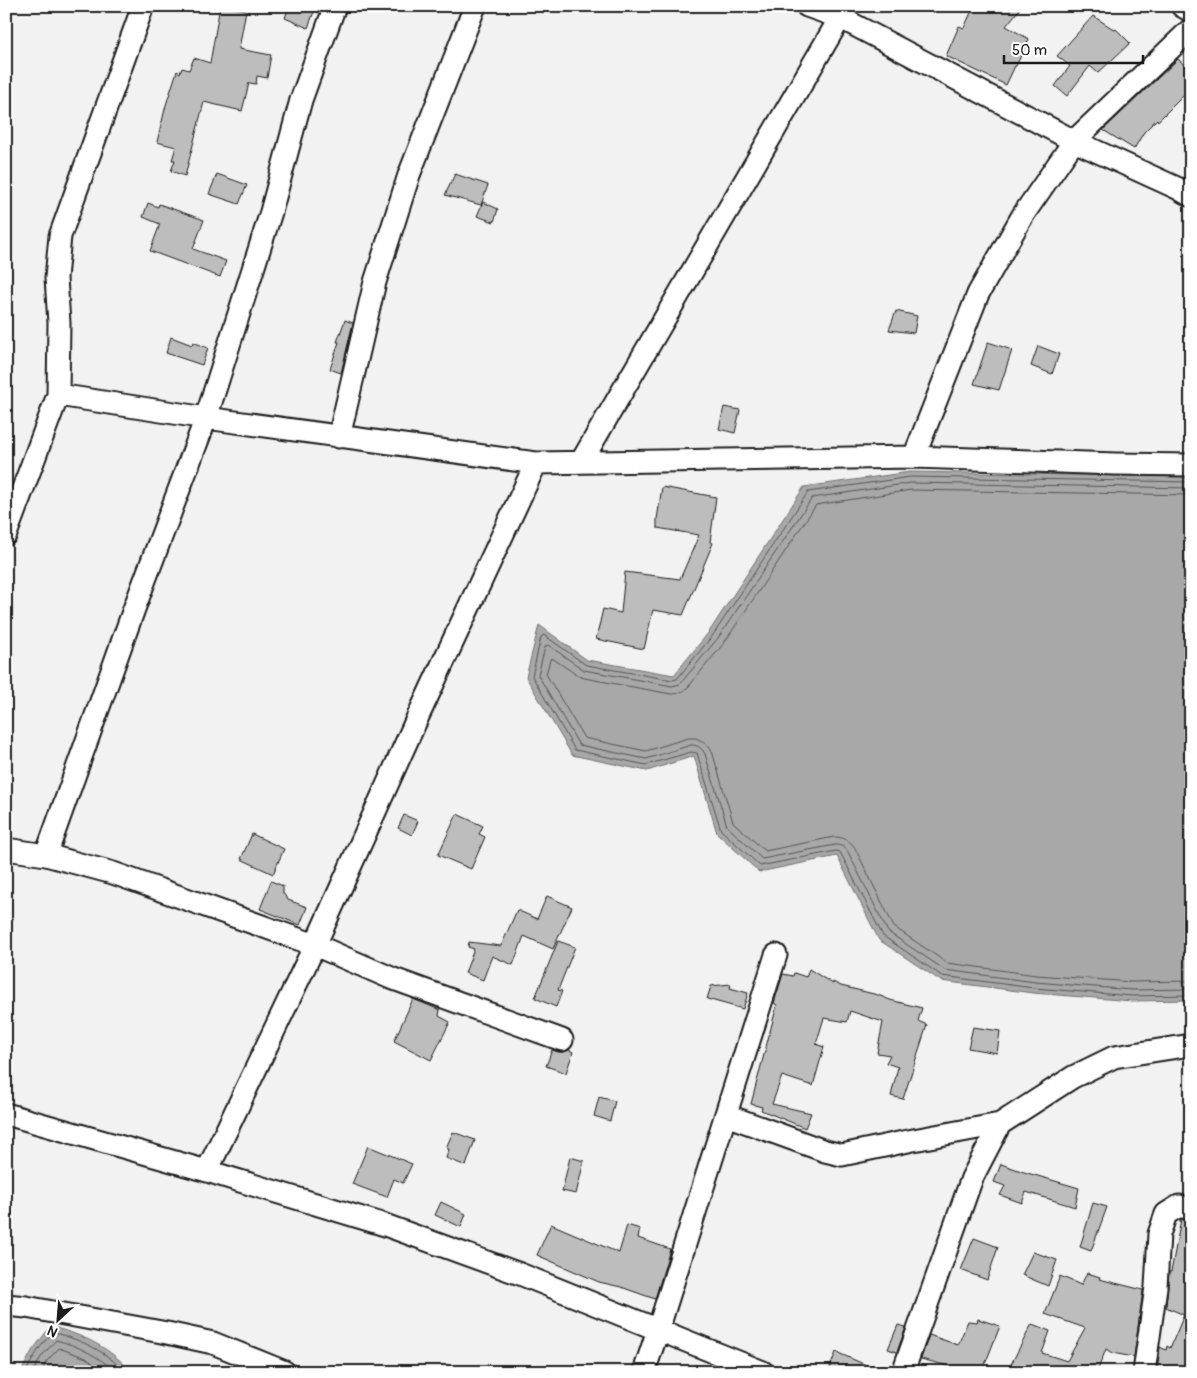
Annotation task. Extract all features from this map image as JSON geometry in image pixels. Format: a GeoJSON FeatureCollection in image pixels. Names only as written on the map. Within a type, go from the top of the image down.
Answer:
{"type":"FeatureCollection","features":[{"type":"Feature","properties":{"kind":"street"},"geometry":{"type":"LineString","coordinates":[[6,534],[58,394],[56,278],[60,236],[143,6]]}},
{"type":"Feature","properties":{"kind":"street"},"geometry":{"type":"LineString","coordinates":[[46,855],[131,618],[206,418],[271,212],[301,100],[335,6]]}},
{"type":"Feature","properties":{"kind":"street"},"geometry":{"type":"LineString","coordinates":[[339,437],[375,282],[410,175],[475,6]]}},
{"type":"Feature","properties":{"kind":"street"},"geometry":{"type":"LineString","coordinates":[[807,6],[844,12],[1074,141],[1191,196]]}},
{"type":"Feature","properties":{"kind":"street"},"geometry":{"type":"LineString","coordinates":[[1182,6],[1191,11]]}},
{"type":"Feature","properties":{"kind":"street"},"geometry":{"type":"LineString","coordinates":[[581,462],[844,12]]}},
{"type":"Feature","properties":{"kind":"street"},"geometry":{"type":"LineString","coordinates":[[914,457],[978,294],[1024,215],[1074,141],[1191,29]]}},
{"type":"Feature","properties":{"kind":"street"},"geometry":{"type":"LineString","coordinates":[[58,394],[206,418],[536,463],[914,457],[1115,464],[1191,464]]}},
{"type":"Feature","properties":{"kind":"street"},"geometry":{"type":"LineString","coordinates":[[208,1171],[315,945],[415,723],[536,463]]}},
{"type":"Feature","properties":{"kind":"street"},"geometry":{"type":"LineString","coordinates":[[6,849],[46,855],[113,873],[315,945],[391,978],[562,1040]]}},
{"type":"Feature","properties":{"kind":"street"},"geometry":{"type":"LineString","coordinates":[[644,1372],[776,955]]}},
{"type":"Feature","properties":{"kind":"street"},"geometry":{"type":"LineString","coordinates":[[726,1115],[825,1152],[842,1155],[1000,1124],[1073,1077],[1114,1057],[1191,1045]]}},
{"type":"Feature","properties":{"kind":"street"},"geometry":{"type":"LineString","coordinates":[[6,1114],[208,1171],[385,1225],[520,1274],[763,1372]]}},
{"type":"Feature","properties":{"kind":"street"},"geometry":{"type":"LineString","coordinates":[[903,1372],[972,1178],[1000,1124]]}},
{"type":"Feature","properties":{"kind":"street"},"geometry":{"type":"LineString","coordinates":[[1144,1372],[1156,1287],[1159,1234],[1166,1214],[1179,1206],[1191,1209]]}},
{"type":"Feature","properties":{"kind":"street"},"geometry":{"type":"LineString","coordinates":[[6,1305],[213,1343],[285,1372]]}},
{"type":"Feature","properties":{"kind":"water"},"geometry":{"type":"Polygon","coordinates":[[[910,472],[1191,477],[1191,1000],[1132,1001],[1033,993],[941,981],[879,940],[837,856],[759,872],[717,833],[694,756],[647,771],[572,755],[526,677],[539,625],[587,660],[674,675],[709,632],[804,487],[910,472]]]}},
{"type":"Feature","properties":{"kind":"water"},"geometry":{"type":"Polygon","coordinates":[[[56,1328],[97,1344],[115,1356],[131,1372],[21,1372],[32,1351],[47,1331],[56,1328]]]}},
{"type":"Feature","properties":{"kind":"building"},"geometry":{"type":"Polygon","coordinates":[[[220,6],[246,10],[239,49],[271,55],[267,78],[257,76],[256,84],[249,83],[242,111],[204,102],[185,176],[171,171],[175,160],[172,160],[176,147],[157,142],[177,71],[180,73],[182,68],[189,70],[194,58],[210,63],[220,6]]]}},
{"type":"Feature","properties":{"kind":"building"},"geometry":{"type":"Polygon","coordinates":[[[289,6],[316,6],[308,28],[285,18],[289,6]]]}},
{"type":"Feature","properties":{"kind":"building"},"geometry":{"type":"Polygon","coordinates":[[[974,6],[1022,6],[1006,26],[1029,39],[1006,85],[946,56],[959,26],[964,28],[974,6]]]}},
{"type":"Feature","properties":{"kind":"building"},"geometry":{"type":"Polygon","coordinates":[[[1093,16],[1116,29],[1130,43],[1098,73],[1090,66],[1067,96],[1055,86],[1070,66],[1057,56],[1093,16]]]}},
{"type":"Feature","properties":{"kind":"building"},"geometry":{"type":"Polygon","coordinates":[[[1178,59],[1191,71],[1191,88],[1158,121],[1157,119],[1144,132],[1134,149],[1103,130],[1178,59]]]}},
{"type":"Feature","properties":{"kind":"building"},"geometry":{"type":"Polygon","coordinates":[[[217,174],[247,185],[239,204],[209,194],[217,174]]]}},
{"type":"Feature","properties":{"kind":"building"},"geometry":{"type":"Polygon","coordinates":[[[455,174],[488,185],[481,205],[445,195],[455,174]]]}},
{"type":"Feature","properties":{"kind":"building"},"geometry":{"type":"Polygon","coordinates":[[[483,202],[498,209],[494,222],[477,216],[483,202]]]}},
{"type":"Feature","properties":{"kind":"building"},"geometry":{"type":"Polygon","coordinates":[[[148,203],[158,207],[159,204],[204,220],[193,249],[226,261],[220,277],[150,251],[160,224],[143,217],[148,203]]]}},
{"type":"Feature","properties":{"kind":"building"},"geometry":{"type":"Polygon","coordinates":[[[896,311],[917,316],[914,333],[889,330],[896,311]]]}},
{"type":"Feature","properties":{"kind":"building"},"geometry":{"type":"Polygon","coordinates":[[[345,320],[353,323],[341,373],[330,369],[345,320]]]}},
{"type":"Feature","properties":{"kind":"building"},"geometry":{"type":"Polygon","coordinates":[[[171,337],[192,345],[193,342],[208,348],[202,365],[166,353],[171,337]]]}},
{"type":"Feature","properties":{"kind":"building"},"geometry":{"type":"Polygon","coordinates":[[[988,342],[1012,350],[999,390],[974,384],[988,342]]]}},
{"type":"Feature","properties":{"kind":"building"},"geometry":{"type":"Polygon","coordinates":[[[1038,346],[1059,354],[1052,374],[1031,366],[1038,346]]]}},
{"type":"Feature","properties":{"kind":"building"},"geometry":{"type":"Polygon","coordinates":[[[724,407],[740,410],[735,433],[719,429],[724,407]]]}},
{"type":"Feature","properties":{"kind":"building"},"geometry":{"type":"Polygon","coordinates":[[[662,487],[716,497],[710,542],[713,543],[683,615],[653,610],[644,649],[596,639],[603,609],[621,613],[625,572],[680,579],[699,535],[657,528],[662,487]]]}},
{"type":"Feature","properties":{"kind":"building"},"geometry":{"type":"Polygon","coordinates":[[[457,814],[483,826],[479,834],[485,837],[471,869],[438,855],[457,814]]]}},
{"type":"Feature","properties":{"kind":"building"},"geometry":{"type":"Polygon","coordinates":[[[404,815],[418,821],[412,835],[398,828],[404,815]]]}},
{"type":"Feature","properties":{"kind":"building"},"geometry":{"type":"Polygon","coordinates":[[[252,834],[284,849],[273,874],[241,859],[252,834]]]}},
{"type":"Feature","properties":{"kind":"building"},"geometry":{"type":"Polygon","coordinates":[[[271,881],[283,886],[283,893],[288,900],[307,907],[300,925],[260,909],[271,881]]]}},
{"type":"Feature","properties":{"kind":"building"},"geometry":{"type":"Polygon","coordinates":[[[547,896],[572,907],[553,949],[524,936],[513,965],[492,956],[483,980],[465,973],[474,949],[468,947],[469,942],[501,946],[517,910],[537,919],[547,896]]]}},
{"type":"Feature","properties":{"kind":"building"},"geometry":{"type":"Polygon","coordinates":[[[558,941],[575,947],[558,990],[562,991],[556,1007],[535,998],[558,941]]]}},
{"type":"Feature","properties":{"kind":"building"},"geometry":{"type":"Polygon","coordinates":[[[809,969],[833,984],[833,982],[841,986],[922,1008],[918,1021],[927,1025],[903,1099],[891,1096],[898,1067],[886,1063],[890,1055],[877,1053],[883,1022],[850,1011],[847,1022],[824,1018],[816,1044],[824,1047],[813,1086],[782,1076],[772,1104],[811,1113],[805,1128],[761,1110],[762,1107],[751,1104],[777,1005],[774,1003],[783,974],[793,976],[794,973],[806,977],[809,969]]]}},
{"type":"Feature","properties":{"kind":"building"},"geometry":{"type":"Polygon","coordinates":[[[731,984],[730,988],[748,993],[743,1009],[707,999],[711,986],[731,984]]]}},
{"type":"Feature","properties":{"kind":"building"},"geometry":{"type":"Polygon","coordinates":[[[413,999],[440,1010],[439,1016],[450,1022],[431,1060],[394,1041],[413,999]]]}},
{"type":"Feature","properties":{"kind":"building"},"geometry":{"type":"Polygon","coordinates":[[[973,1027],[1000,1031],[997,1053],[968,1048],[973,1027]]]}},
{"type":"Feature","properties":{"kind":"building"},"geometry":{"type":"Polygon","coordinates":[[[552,1050],[564,1052],[569,1050],[573,1052],[566,1073],[546,1066],[552,1050]]]}},
{"type":"Feature","properties":{"kind":"building"},"geometry":{"type":"Polygon","coordinates":[[[599,1097],[615,1101],[610,1121],[594,1116],[599,1097]]]}},
{"type":"Feature","properties":{"kind":"building"},"geometry":{"type":"Polygon","coordinates":[[[453,1132],[475,1140],[466,1166],[446,1158],[449,1149],[446,1148],[453,1132]]]}},
{"type":"Feature","properties":{"kind":"building"},"geometry":{"type":"Polygon","coordinates":[[[368,1146],[412,1164],[403,1183],[394,1179],[387,1197],[352,1184],[368,1146]]]}},
{"type":"Feature","properties":{"kind":"building"},"geometry":{"type":"Polygon","coordinates":[[[570,1157],[584,1161],[576,1194],[562,1191],[570,1157]]]}},
{"type":"Feature","properties":{"kind":"building"},"geometry":{"type":"Polygon","coordinates":[[[1001,1164],[1079,1188],[1075,1207],[1026,1192],[1022,1203],[1000,1195],[1005,1186],[994,1182],[1001,1164]]]}},
{"type":"Feature","properties":{"kind":"building"},"geometry":{"type":"Polygon","coordinates":[[[441,1202],[466,1214],[461,1227],[435,1215],[441,1202]]]}},
{"type":"Feature","properties":{"kind":"building"},"geometry":{"type":"Polygon","coordinates":[[[1093,1203],[1107,1207],[1091,1251],[1080,1247],[1093,1203]]]}},
{"type":"Feature","properties":{"kind":"building"},"geometry":{"type":"Polygon","coordinates":[[[1181,1219],[1191,1221],[1191,1372],[1157,1372],[1160,1347],[1166,1350],[1167,1346],[1170,1348],[1184,1315],[1166,1307],[1169,1272],[1171,1272],[1181,1219]]]}},
{"type":"Feature","properties":{"kind":"building"},"geometry":{"type":"Polygon","coordinates":[[[551,1224],[619,1253],[627,1225],[640,1229],[638,1238],[670,1249],[655,1299],[621,1287],[599,1282],[537,1255],[551,1224]]]}},
{"type":"Feature","properties":{"kind":"building"},"geometry":{"type":"Polygon","coordinates":[[[974,1238],[998,1247],[987,1280],[961,1270],[974,1238]]]}},
{"type":"Feature","properties":{"kind":"building"},"geometry":{"type":"Polygon","coordinates":[[[1033,1252],[1057,1260],[1048,1286],[1022,1275],[1033,1252]]]}},
{"type":"Feature","properties":{"kind":"building"},"geometry":{"type":"Polygon","coordinates":[[[1087,1273],[1100,1277],[1099,1279],[1143,1290],[1134,1357],[1112,1353],[1106,1349],[1097,1372],[1007,1372],[1032,1324],[1050,1331],[1042,1353],[1067,1361],[1085,1328],[1045,1314],[1060,1276],[1081,1285],[1087,1273]]]}},
{"type":"Feature","properties":{"kind":"building"},"geometry":{"type":"Polygon","coordinates":[[[978,1319],[1000,1326],[982,1372],[972,1372],[921,1359],[929,1335],[958,1345],[968,1321],[977,1322],[978,1319]]]}},
{"type":"Feature","properties":{"kind":"building"},"geometry":{"type":"Polygon","coordinates":[[[898,1325],[906,1327],[897,1352],[888,1349],[898,1325]]]}},
{"type":"Feature","properties":{"kind":"building"},"geometry":{"type":"Polygon","coordinates":[[[836,1352],[882,1372],[828,1372],[836,1352]]]}}]}
